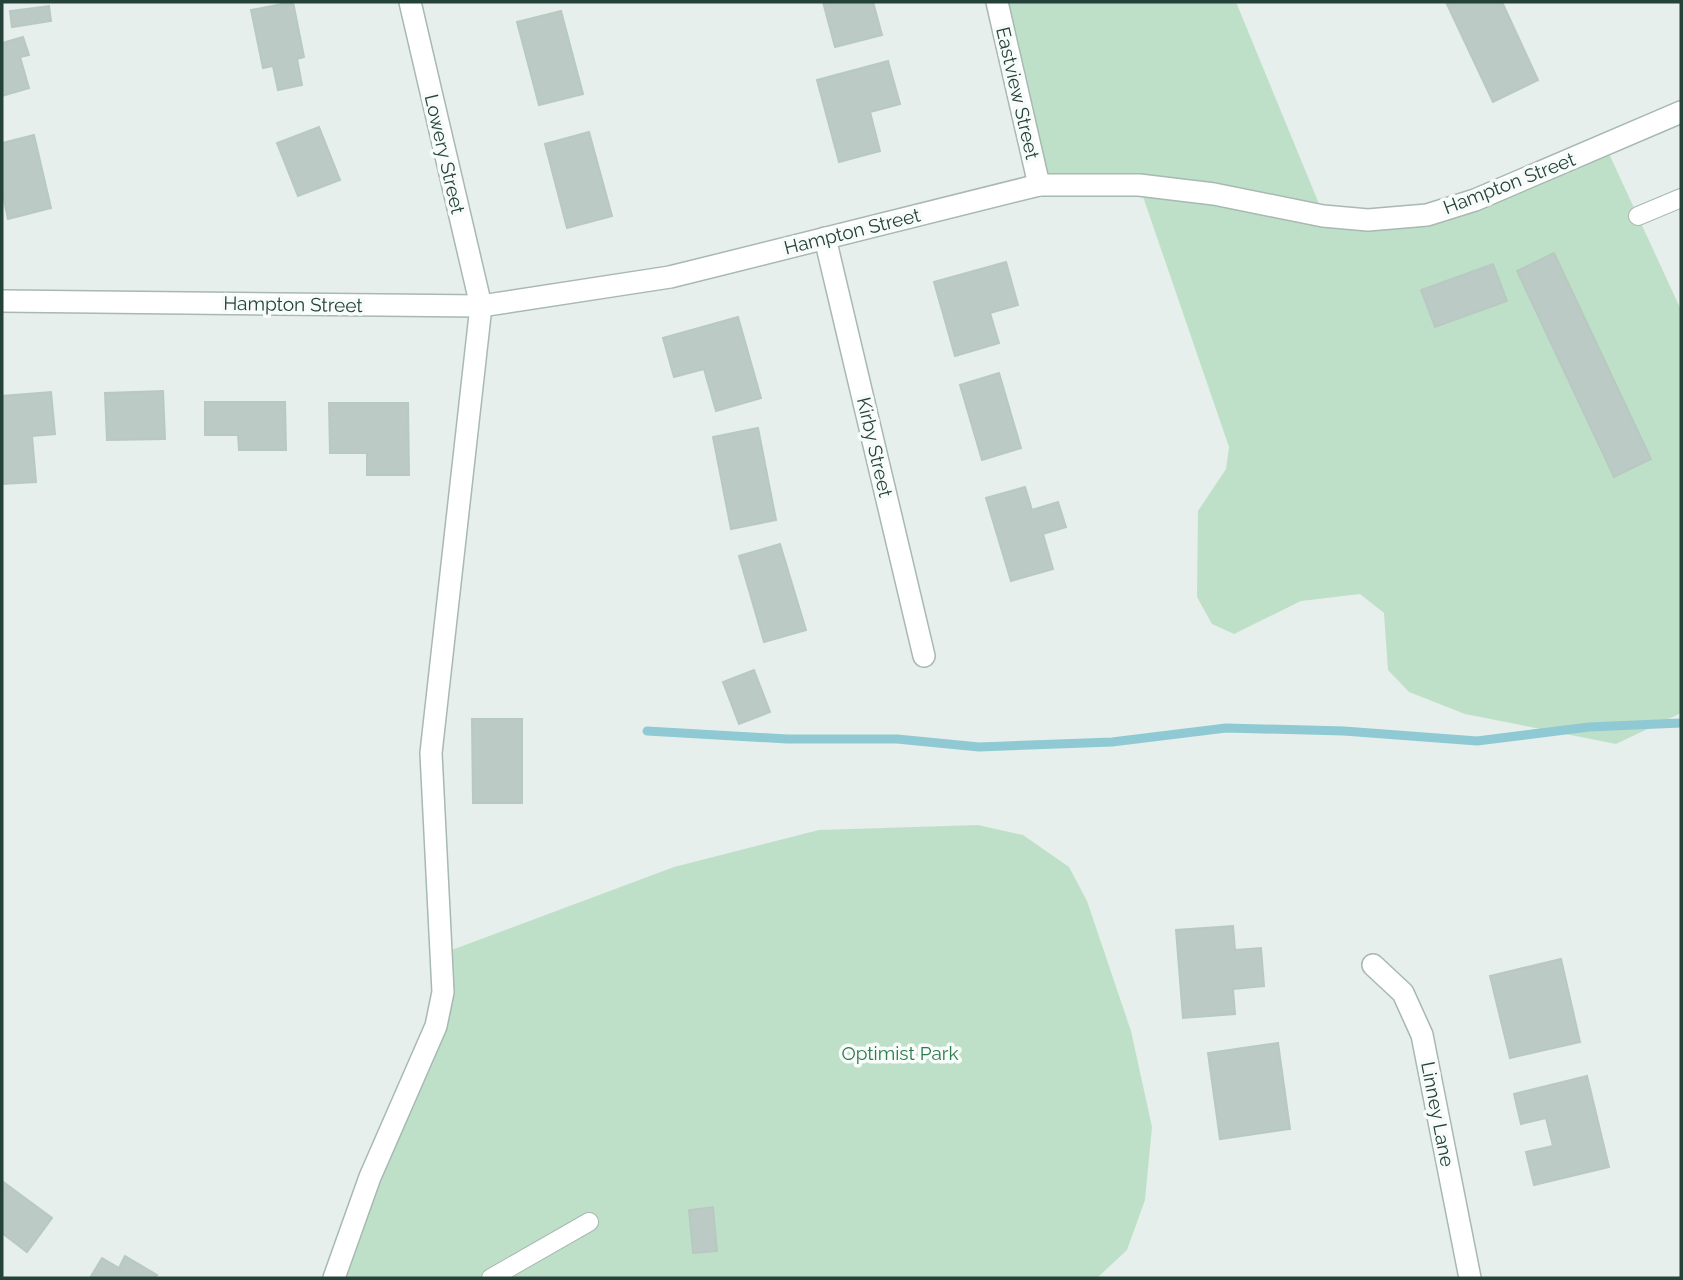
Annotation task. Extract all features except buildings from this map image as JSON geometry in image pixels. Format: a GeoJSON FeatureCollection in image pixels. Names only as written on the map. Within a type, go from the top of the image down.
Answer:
{"type":"FeatureCollection","features":[{"type":"Feature","properties":{"kind":"street","name":"Lowery Street"},"geometry":{"type":"LineString","coordinates":[[334,1278],[370,1177],[436,1026],[443,992],[431,752],[481,306],[410,2]]}},
{"type":"Feature","properties":{"kind":"street","name":"Eastview Street"},"geometry":{"type":"LineString","coordinates":[[997,2],[1039,185]]}},
{"type":"Feature","properties":{"kind":"street","name":"Hampton Street"},"geometry":{"type":"LineString","coordinates":[[2,301],[481,306],[670,277],[1039,185],[1139,185],[1214,194],[1323,216],[1368,220],[1427,215],[1475,200],[1681,112]]}},
{"type":"Feature","properties":{"kind":"street","name":"Kirby Street"},"geometry":{"type":"LineString","coordinates":[[825,238],[924,656]]}},
{"type":"Feature","properties":{"kind":"street","name":"Linney Lane"},"geometry":{"type":"LineString","coordinates":[[1373,965],[1403,993],[1422,1035],[1469,1278]]}},
{"type":"Feature","properties":{"kind":"lane"},"geometry":{"type":"LineString","coordinates":[[1638,216],[1681,198]]}},
{"type":"Feature","properties":{"kind":"lane"},"geometry":{"type":"LineString","coordinates":[[491,1278],[589,1222]]}},
{"type":"Feature","properties":{"kind":"green space"},"geometry":{"type":"Polygon","coordinates":[[[997,2],[1236,2],[1324,216],[1427,215],[1605,145],[1681,310],[1681,713],[1616,744],[1465,714],[1409,692],[1388,670],[1384,613],[1360,594],[1301,601],[1234,634],[1212,624],[1197,597],[1198,511],[1226,469],[1229,447],[1139,185],[1039,185],[997,2]]]}},
{"type":"Feature","properties":{"kind":"green space","name":"Optimist Park"},"geometry":{"type":"Polygon","coordinates":[[[978,825],[1023,835],[1069,867],[1087,901],[1131,1031],[1152,1127],[1145,1200],[1127,1250],[1097,1278],[334,1278],[436,1026],[441,954],[674,867],[819,830],[978,825]]]}},
{"type":"Feature","properties":{"kind":"waterway"},"geometry":{"type":"LineString","coordinates":[[647,731],[787,739],[897,739],[979,747],[1112,742],[1226,728],[1344,731],[1477,741],[1589,727],[1681,723]]}}]}
